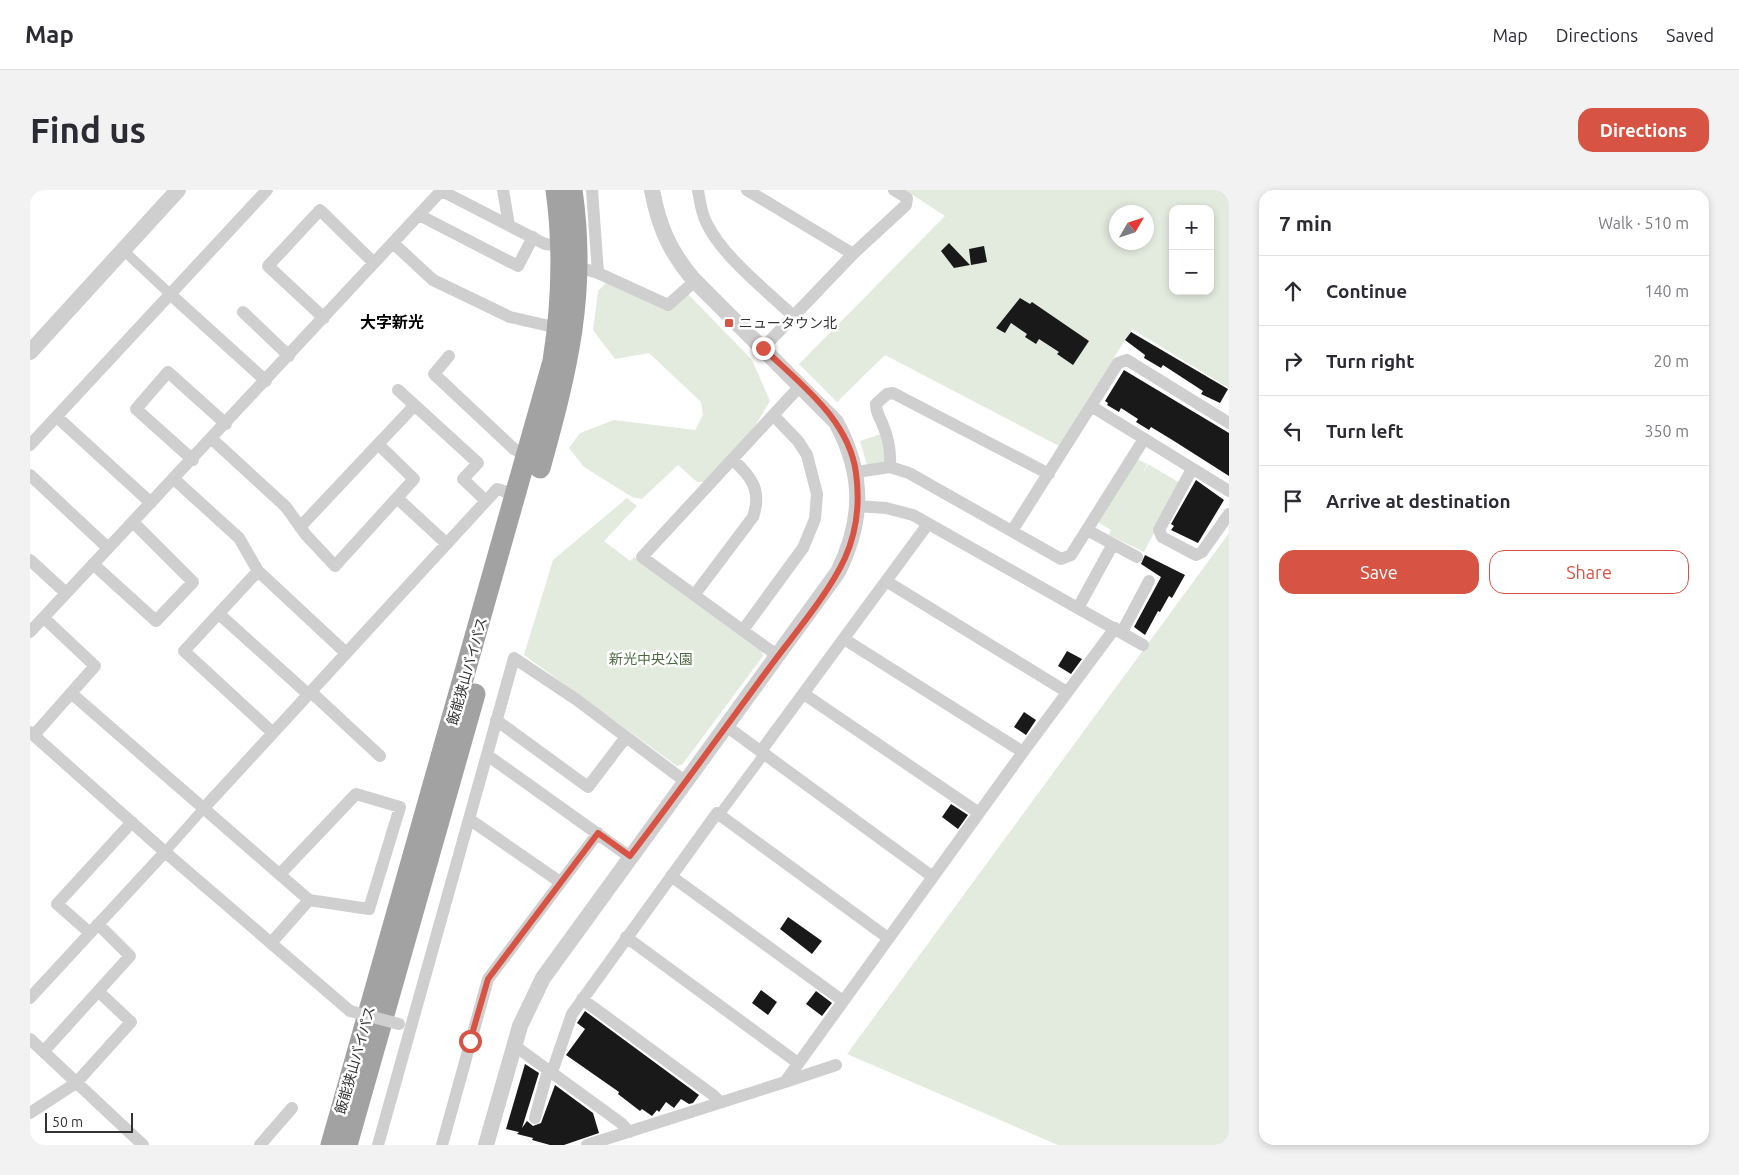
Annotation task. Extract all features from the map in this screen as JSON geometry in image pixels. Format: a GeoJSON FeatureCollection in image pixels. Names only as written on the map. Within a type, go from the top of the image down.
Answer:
{"type":"FeatureCollection","features":[{"type":"Feature","properties":{"kind":"highway","name":"飯能狭山バイパス"},"geometry":{"type":"LineString","coordinates":[[331,1145],[517,495],[553,362],[558,328],[562,269],[556,190]]}},
{"type":"Feature","properties":{"kind":"highway","name":"飯能狭山バイパス"},"geometry":{"type":"LineString","coordinates":[[347,1145],[569,358],[576,313],[588,270],[578,242],[572,190]]}},
{"type":"Feature","properties":{"kind":"street"},"geometry":{"type":"LineString","coordinates":[[30,352],[178,190]]}},
{"type":"Feature","properties":{"kind":"street"},"geometry":{"type":"LineString","coordinates":[[30,446],[267,190]]}},
{"type":"Feature","properties":{"kind":"street"},"geometry":{"type":"LineString","coordinates":[[30,632],[266,381],[441,190],[545,244],[561,246]]}},
{"type":"Feature","properties":{"kind":"street"},"geometry":{"type":"LineString","coordinates":[[503,190],[509,225]]}},
{"type":"Feature","properties":{"kind":"street"},"geometry":{"type":"LineString","coordinates":[[592,190],[588,270],[668,304],[695,281]]}},
{"type":"Feature","properties":{"kind":"street"},"geometry":{"type":"LineString","coordinates":[[487,1145],[526,1011],[543,978],[838,572],[854,532],[857,506],[856,472],[846,442],[836,422],[695,281],[675,257],[664,236],[652,190]]}},
{"type":"Feature","properties":{"kind":"street"},"geometry":{"type":"LineString","coordinates":[[698,190],[705,222],[713,235],[724,249],[793,316]]}},
{"type":"Feature","properties":{"kind":"street"},"geometry":{"type":"LineString","coordinates":[[747,190],[853,254]]}},
{"type":"Feature","properties":{"kind":"street"},"geometry":{"type":"LineString","coordinates":[[763,348],[853,254],[906,205],[907,198],[894,190]]}},
{"type":"Feature","properties":{"kind":"street"},"geometry":{"type":"LineString","coordinates":[[324,318],[268,266],[274,259],[320,210],[374,263]]}},
{"type":"Feature","properties":{"kind":"street"},"geometry":{"type":"LineString","coordinates":[[419,215],[518,266],[533,238]]}},
{"type":"Feature","properties":{"kind":"street"},"geometry":{"type":"LineString","coordinates":[[393,243],[433,280],[510,318],[558,328]]}},
{"type":"Feature","properties":{"kind":"street"},"geometry":{"type":"LineString","coordinates":[[123,250],[266,381]]}},
{"type":"Feature","properties":{"kind":"street"},"geometry":{"type":"LineString","coordinates":[[243,312],[289,356]]}},
{"type":"Feature","properties":{"kind":"street"},"geometry":{"type":"LineString","coordinates":[[449,356],[434,374],[514,449],[527,457]]}},
{"type":"Feature","properties":{"kind":"street"},"geometry":{"type":"LineString","coordinates":[[1012,531],[1118,363],[1127,360],[1229,423]]}},
{"type":"Feature","properties":{"kind":"street"},"geometry":{"type":"LineString","coordinates":[[192,460],[136,409],[168,372],[226,424]]}},
{"type":"Feature","properties":{"kind":"street"},"geometry":{"type":"LineString","coordinates":[[778,656],[642,557],[801,385]]}},
{"type":"Feature","properties":{"kind":"street"},"geometry":{"type":"LineString","coordinates":[[398,390],[478,463],[463,479],[486,501]]}},
{"type":"Feature","properties":{"kind":"street"},"geometry":{"type":"LineString","coordinates":[[890,467],[891,449],[881,420],[876,413],[876,404],[887,394],[893,393],[1049,474]]}},
{"type":"Feature","properties":{"kind":"street"},"geometry":{"type":"LineString","coordinates":[[300,528],[414,406]]}},
{"type":"Feature","properties":{"kind":"street"},"geometry":{"type":"LineString","coordinates":[[1091,406],[1229,491]]}},
{"type":"Feature","properties":{"kind":"street"},"geometry":{"type":"LineString","coordinates":[[743,630],[803,548],[815,520],[817,494],[807,455],[798,441],[773,415]]}},
{"type":"Feature","properties":{"kind":"street"},"geometry":{"type":"LineString","coordinates":[[57,417],[150,503]]}},
{"type":"Feature","properties":{"kind":"street"},"geometry":{"type":"LineString","coordinates":[[212,439],[286,507],[300,528],[335,566],[414,479],[378,444]]}},
{"type":"Feature","properties":{"kind":"street"},"geometry":{"type":"LineString","coordinates":[[856,472],[890,467],[909,473],[1061,559],[1071,555],[1144,439]]}},
{"type":"Feature","properties":{"kind":"street"},"geometry":{"type":"LineString","coordinates":[[695,594],[753,518],[757,507],[756,489],[752,479],[733,460]]}},
{"type":"Feature","properties":{"kind":"street"},"geometry":{"type":"LineString","coordinates":[[1192,469],[1160,530],[1162,537],[1196,555],[1202,552],[1229,514]]}},
{"type":"Feature","properties":{"kind":"street"},"geometry":{"type":"LineString","coordinates":[[30,476],[108,548]]}},
{"type":"Feature","properties":{"kind":"street"},"geometry":{"type":"LineString","coordinates":[[174,479],[239,538],[258,571],[346,653]]}},
{"type":"Feature","properties":{"kind":"street"},"geometry":{"type":"LineString","coordinates":[[30,998],[497,489],[517,495]]}},
{"type":"Feature","properties":{"kind":"street"},"geometry":{"type":"LineString","coordinates":[[397,498],[446,544]]}},
{"type":"Feature","properties":{"kind":"street"},"geometry":{"type":"LineString","coordinates":[[857,506],[895,509],[928,524],[1143,645]]}},
{"type":"Feature","properties":{"kind":"street"},"geometry":{"type":"LineString","coordinates":[[93,564],[156,621],[193,582],[133,522]]}},
{"type":"Feature","properties":{"kind":"street"},"geometry":{"type":"LineString","coordinates":[[719,815],[804,694],[928,524]]}},
{"type":"Feature","properties":{"kind":"street"},"geometry":{"type":"LineString","coordinates":[[1087,530],[1136,557]]}},
{"type":"Feature","properties":{"kind":"street"},"geometry":{"type":"LineString","coordinates":[[1078,608],[1113,544]]}},
{"type":"Feature","properties":{"kind":"street"},"geometry":{"type":"LineString","coordinates":[[30,560],[66,593]]}},
{"type":"Feature","properties":{"kind":"street"},"geometry":{"type":"LineString","coordinates":[[258,571],[184,652],[273,733]]}},
{"type":"Feature","properties":{"kind":"street"},"geometry":{"type":"LineString","coordinates":[[886,581],[1067,692]]}},
{"type":"Feature","properties":{"kind":"street"},"geometry":{"type":"LineString","coordinates":[[785,1082],[1022,752],[1067,692],[1118,630],[1149,581]]}},
{"type":"Feature","properties":{"kind":"street"},"geometry":{"type":"LineString","coordinates":[[219,614],[380,756]]}},
{"type":"Feature","properties":{"kind":"street"},"geometry":{"type":"LineString","coordinates":[[44,618],[95,666],[32,733],[165,852],[350,1011],[405,1024]]}},
{"type":"Feature","properties":{"kind":"street"},"geometry":{"type":"LineString","coordinates":[[844,639],[1022,752]]}},
{"type":"Feature","properties":{"kind":"street"},"geometry":{"type":"LineString","coordinates":[[378,1145],[405,1024],[469,819],[514,658],[577,700],[686,782]]}},
{"type":"Feature","properties":{"kind":"street"},"geometry":{"type":"LineString","coordinates":[[71,693],[309,900],[369,909],[400,808],[356,794],[280,874]]}},
{"type":"Feature","properties":{"kind":"street"},"geometry":{"type":"LineString","coordinates":[[804,694],[979,813]]}},
{"type":"Feature","properties":{"kind":"street"},"geometry":{"type":"LineString","coordinates":[[496,720],[588,787],[626,737]]}},
{"type":"Feature","properties":{"kind":"street"},"geometry":{"type":"LineString","coordinates":[[726,726],[933,877]]}},
{"type":"Feature","properties":{"kind":"street"},"geometry":{"type":"LineString","coordinates":[[487,755],[630,856]]}},
{"type":"Feature","properties":{"kind":"street"},"geometry":{"type":"LineString","coordinates":[[534,1118],[572,1014],[717,813],[888,938]]}},
{"type":"Feature","properties":{"kind":"street"},"geometry":{"type":"LineString","coordinates":[[469,819],[560,882]]}},
{"type":"Feature","properties":{"kind":"street"},"geometry":{"type":"LineString","coordinates":[[44,1051],[130,956],[57,904],[132,822]]}},
{"type":"Feature","properties":{"kind":"street"},"geometry":{"type":"LineString","coordinates":[[442,1145],[488,979],[598,833]]}},
{"type":"Feature","properties":{"kind":"street"},"geometry":{"type":"LineString","coordinates":[[671,876],[843,1000]]}},
{"type":"Feature","properties":{"kind":"street"},"geometry":{"type":"LineString","coordinates":[[271,943],[309,900]]}},
{"type":"Feature","properties":{"kind":"street"},"geometry":{"type":"LineString","coordinates":[[626,937],[798,1063]]}},
{"type":"Feature","properties":{"kind":"street"},"geometry":{"type":"LineString","coordinates":[[30,1113],[76,1083],[131,1022],[98,991]]}},
{"type":"Feature","properties":{"kind":"street"},"geometry":{"type":"LineString","coordinates":[[582,999],[720,1102]]}},
{"type":"Feature","properties":{"kind":"street"},"geometry":{"type":"LineString","coordinates":[[30,1039],[143,1145]]}},
{"type":"Feature","properties":{"kind":"street"},"geometry":{"type":"LineString","coordinates":[[515,1046],[621,1123],[630,1132]]}},
{"type":"Feature","properties":{"kind":"street"},"geometry":{"type":"LineString","coordinates":[[586,1145],[836,1065]]}},
{"type":"Feature","properties":{"kind":"street"},"geometry":{"type":"LineString","coordinates":[[260,1145],[292,1108]]}},
{"type":"Feature","properties":{"kind":"green space"},"geometry":{"type":"Polygon","coordinates":[[[905,190],[1229,190],[1229,388],[1132,329],[1059,446],[885,355],[837,402],[799,364],[945,216],[905,190]]]}},
{"type":"Feature","properties":{"kind":"green space"},"geometry":{"type":"Polygon","coordinates":[[[606,283],[664,310],[686,292],[752,360],[770,401],[755,426],[705,482],[697,482],[678,465],[642,499],[632,497],[584,467],[569,448],[580,433],[614,420],[695,430],[703,415],[701,402],[649,353],[615,359],[593,330],[598,291],[606,283]]]}},
{"type":"Feature","properties":{"kind":"green space"},"geometry":{"type":"Polygon","coordinates":[[[881,434],[887,459],[883,463],[867,465],[860,441],[881,434]]]}},
{"type":"Feature","properties":{"kind":"green space"},"geometry":{"type":"Polygon","coordinates":[[[1137,459],[1147,464],[1143,474],[1148,464],[1180,483],[1144,552],[1109,535],[1111,530],[1097,522],[1137,459]]]}},
{"type":"Feature","properties":{"kind":"green space","name":"新光中央公園"},"geometry":{"type":"Polygon","coordinates":[[[627,498],[637,506],[604,541],[630,561],[634,557],[762,651],[763,656],[682,765],[677,766],[524,655],[553,560],[627,498]]]}},
{"type":"Feature","properties":{"kind":"green space"},"geometry":{"type":"Polygon","coordinates":[[[1229,533],[1229,1145],[1058,1145],[847,1054],[1229,533]]]}},
{"type":"Feature","properties":{"kind":"building"},"geometry":{"type":"Polygon","coordinates":[[[949,243],[970,265],[954,268],[941,251],[949,243]]]}},
{"type":"Feature","properties":{"kind":"building"},"geometry":{"type":"Polygon","coordinates":[[[984,246],[987,262],[971,265],[969,249],[984,246]]]}},
{"type":"Feature","properties":{"kind":"building"},"geometry":{"type":"Polygon","coordinates":[[[1020,298],[1030,304],[1032,302],[1089,341],[1073,365],[1057,354],[1059,352],[1039,339],[1036,344],[1025,337],[1027,334],[1011,323],[1005,333],[996,328],[1020,298]]]}},
{"type":"Feature","properties":{"kind":"building"},"geometry":{"type":"Polygon","coordinates":[[[1131,332],[1228,389],[1220,403],[1201,394],[1203,391],[1163,365],[1161,368],[1144,358],[1145,355],[1125,340],[1131,332]]]}},
{"type":"Feature","properties":{"kind":"building"},"geometry":{"type":"Polygon","coordinates":[[[1124,370],[1229,433],[1229,476],[1151,427],[1149,430],[1136,422],[1138,419],[1121,408],[1119,412],[1107,405],[1108,403],[1105,401],[1124,370]]]}},
{"type":"Feature","properties":{"kind":"building"},"geometry":{"type":"Polygon","coordinates":[[[1196,480],[1224,500],[1198,543],[1171,530],[1174,526],[1171,524],[1196,480]]]}},
{"type":"Feature","properties":{"kind":"building"},"geometry":{"type":"Polygon","coordinates":[[[1145,555],[1185,575],[1172,598],[1169,596],[1160,612],[1158,611],[1145,635],[1134,627],[1161,577],[1141,564],[1145,555]]]}},
{"type":"Feature","properties":{"kind":"building"},"geometry":{"type":"Polygon","coordinates":[[[1067,651],[1082,659],[1071,674],[1058,666],[1067,651]]]}},
{"type":"Feature","properties":{"kind":"building"},"geometry":{"type":"Polygon","coordinates":[[[1024,712],[1036,720],[1026,735],[1014,727],[1024,712]]]}},
{"type":"Feature","properties":{"kind":"building"},"geometry":{"type":"Polygon","coordinates":[[[951,804],[968,815],[958,829],[942,817],[951,804]]]}},
{"type":"Feature","properties":{"kind":"building"},"geometry":{"type":"Polygon","coordinates":[[[788,917],[822,941],[812,954],[780,929],[788,917]]]}},
{"type":"Feature","properties":{"kind":"building"},"geometry":{"type":"Polygon","coordinates":[[[761,990],[777,1002],[768,1015],[752,1003],[761,990]]]}},
{"type":"Feature","properties":{"kind":"building"},"geometry":{"type":"Polygon","coordinates":[[[816,991],[832,1003],[822,1016],[806,1004],[816,991]]]}},
{"type":"Feature","properties":{"kind":"building"},"geometry":{"type":"Polygon","coordinates":[[[585,1011],[699,1095],[693,1103],[689,1104],[681,1099],[674,1108],[666,1102],[659,1112],[657,1110],[652,1116],[642,1109],[640,1111],[618,1094],[619,1092],[566,1055],[585,1029],[577,1023],[585,1011]]]}},
{"type":"Feature","properties":{"kind":"building"},"geometry":{"type":"Polygon","coordinates":[[[525,1064],[539,1073],[522,1128],[527,1121],[533,1126],[541,1123],[555,1085],[593,1113],[599,1133],[564,1145],[550,1145],[517,1134],[519,1132],[506,1129],[525,1064]]]}},
{"type":"Feature","properties":{"kind":"place","name":"ニュータウン北"},"geometry":{"type":"Point","coordinates":[729,323]}},
{"type":"Feature","properties":{"kind":"district","name":"大字新光"},"geometry":{"type":"Point","coordinates":[392,322]}},
{"type":"Feature","properties":{"kind":"route"},"geometry":{"type":"LineString","coordinates":[[470,1041],[488,979],[598,833],[630,856],[778,656],[838,572],[845,557],[854,532],[857,502],[856,472],[852,456],[836,422],[763,348]]}}]}
